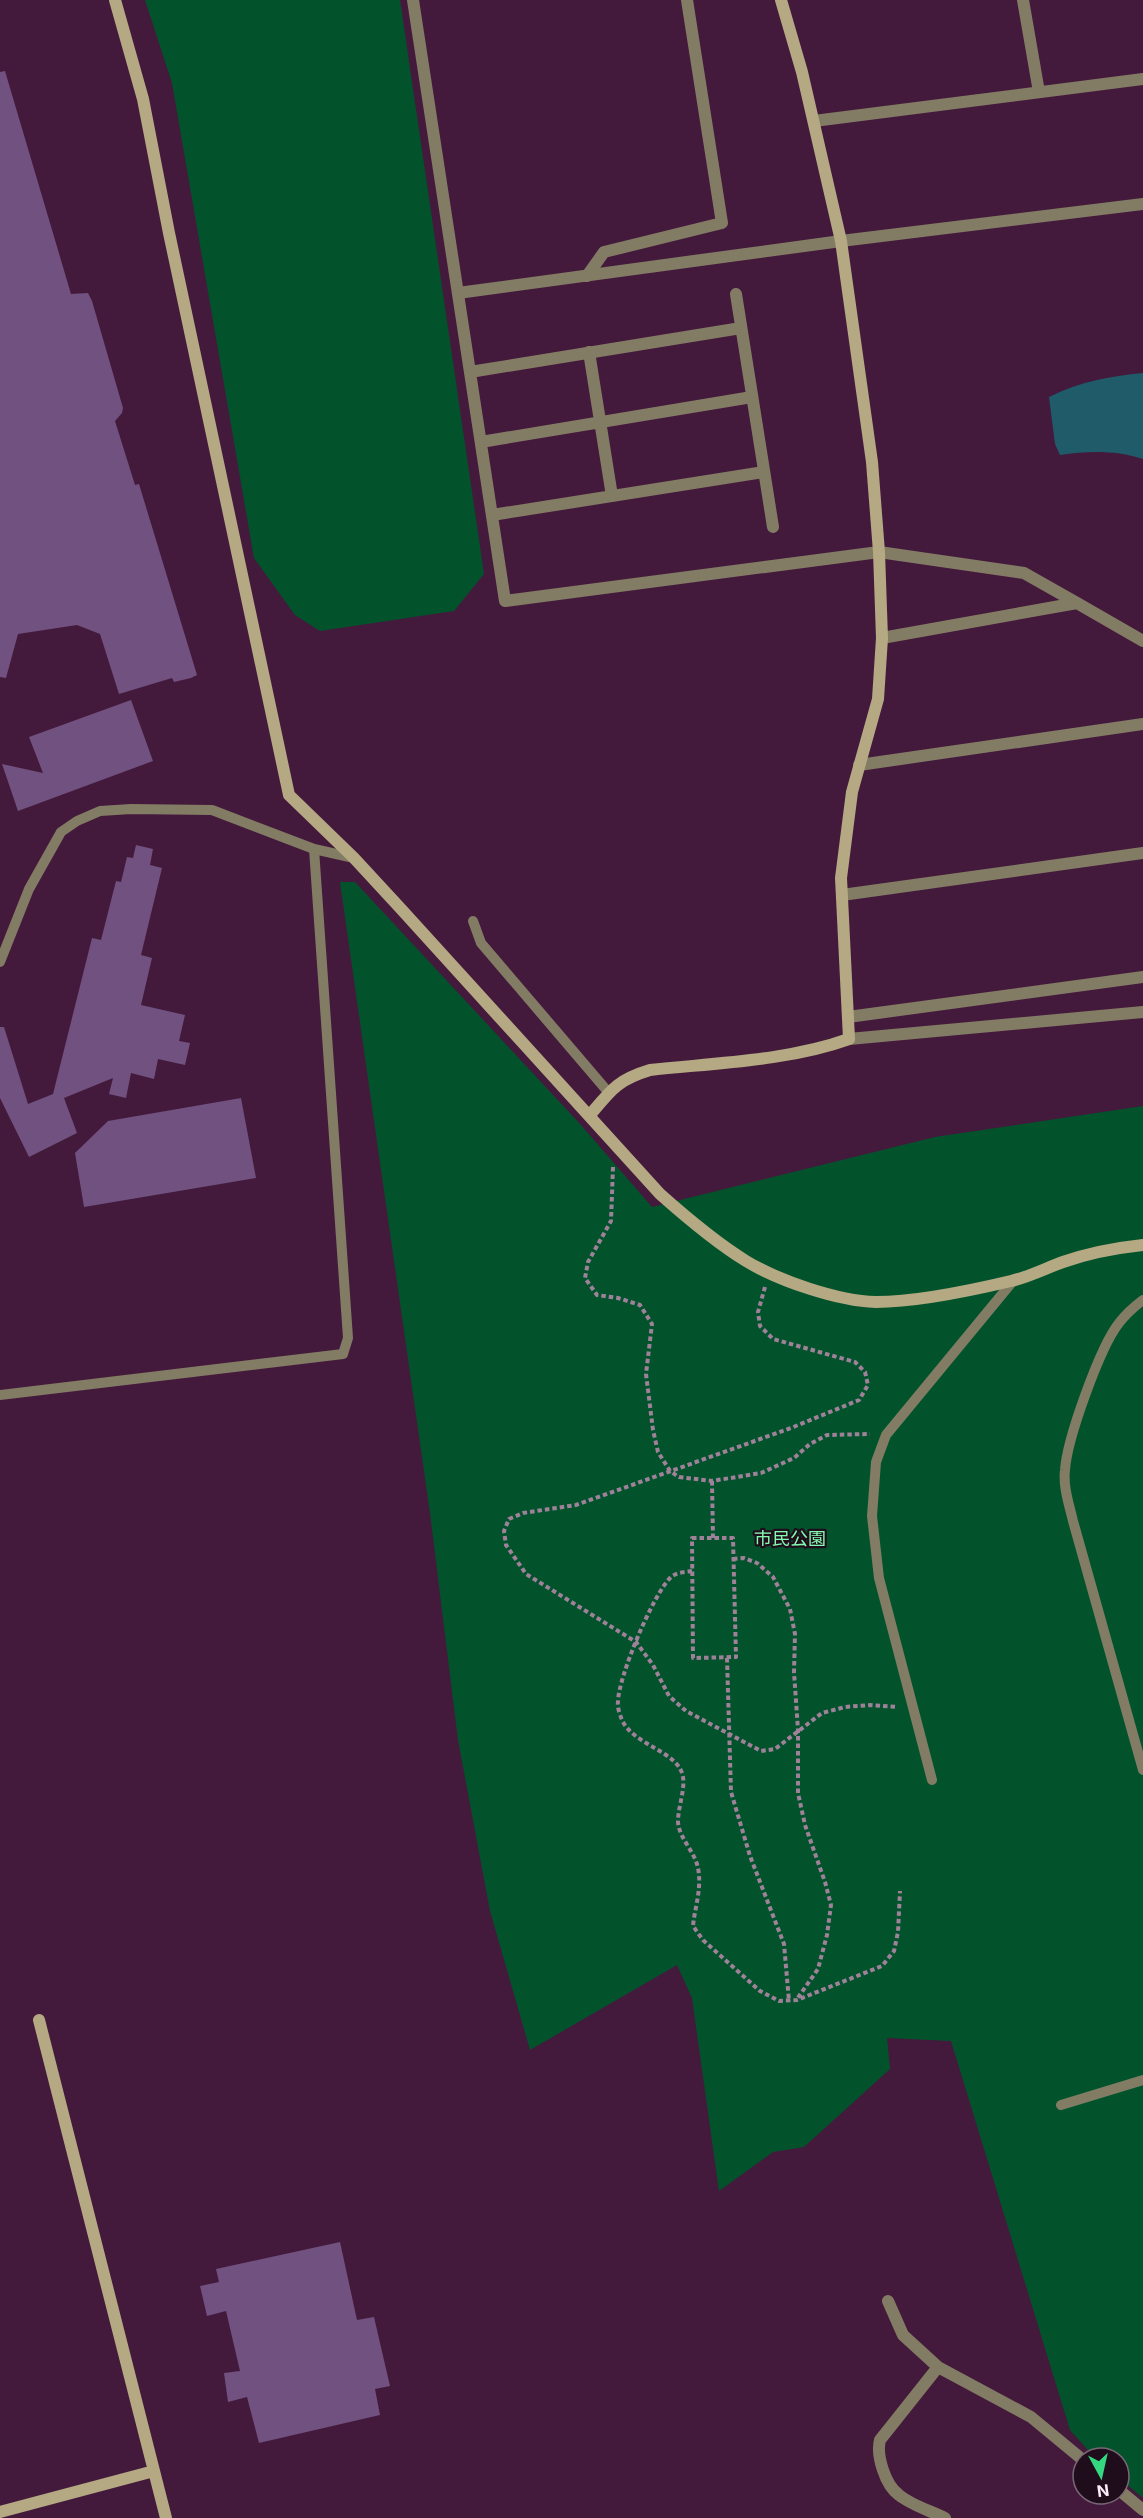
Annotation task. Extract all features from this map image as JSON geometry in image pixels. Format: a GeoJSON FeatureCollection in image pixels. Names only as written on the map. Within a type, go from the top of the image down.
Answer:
{"type":"FeatureCollection","features":[{"type":"Feature","properties":{"kind":"street"},"geometry":{"type":"LineString","coordinates":[[115,0],[142,99],[289,795],[354,858],[660,1194],[703,1231],[747,1262],[841,1298],[876,1302],[910,1300],[1013,1281],[1063,1262],[1107,1249],[1143,1245]]}},
{"type":"Feature","properties":{"kind":"street"},"geometry":{"type":"LineString","coordinates":[[413,0],[505,601],[879,552],[1024,573],[1143,641]]}},
{"type":"Feature","properties":{"kind":"street"},"geometry":{"type":"LineString","coordinates":[[588,276],[604,252],[722,223],[687,0]]}},
{"type":"Feature","properties":{"kind":"street"},"geometry":{"type":"LineString","coordinates":[[781,0],[802,72],[841,241],[872,462],[879,552],[882,638],[878,699],[850,802],[841,878],[849,1039]]}},
{"type":"Feature","properties":{"kind":"street"},"geometry":{"type":"LineString","coordinates":[[1023,0],[1040,92]]}},
{"type":"Feature","properties":{"kind":"street"},"geometry":{"type":"LineString","coordinates":[[814,121],[1143,79]]}},
{"type":"Feature","properties":{"kind":"street"},"geometry":{"type":"LineString","coordinates":[[458,293],[841,241],[1143,204]]}},
{"type":"Feature","properties":{"kind":"street"},"geometry":{"type":"LineString","coordinates":[[736,294],[773,527]]}},
{"type":"Feature","properties":{"kind":"street"},"geometry":{"type":"LineString","coordinates":[[470,372],[741,328]]}},
{"type":"Feature","properties":{"kind":"street"},"geometry":{"type":"LineString","coordinates":[[589,352],[612,496]]}},
{"type":"Feature","properties":{"kind":"street"},"geometry":{"type":"LineString","coordinates":[[481,442],[752,397]]}},
{"type":"Feature","properties":{"kind":"street"},"geometry":{"type":"LineString","coordinates":[[492,515],[764,472]]}},
{"type":"Feature","properties":{"kind":"street"},"geometry":{"type":"LineString","coordinates":[[882,638],[1077,603]]}},
{"type":"Feature","properties":{"kind":"street"},"geometry":{"type":"LineString","coordinates":[[859,765],[1143,724]]}},
{"type":"Feature","properties":{"kind":"street"},"geometry":{"type":"LineString","coordinates":[[842,895],[1143,854]]}},
{"type":"Feature","properties":{"kind":"street"},"geometry":{"type":"LineString","coordinates":[[848,1017],[1143,977]]}},
{"type":"Feature","properties":{"kind":"street"},"geometry":{"type":"LineString","coordinates":[[590,1115],[617,1084],[650,1070],[800,1052],[849,1039],[1143,1012]]}},
{"type":"Feature","properties":{"kind":"street"},"geometry":{"type":"LineString","coordinates":[[39,2020],[166,2518]]}},
{"type":"Feature","properties":{"kind":"street"},"geometry":{"type":"LineString","coordinates":[[888,2301],[903,2336],[938,2367],[1031,2417],[1071,2450]]}},
{"type":"Feature","properties":{"kind":"street"},"geometry":{"type":"LineString","coordinates":[[938,2367],[880,2440],[877,2451],[883,2471],[897,2494],[945,2518]]}},
{"type":"Feature","properties":{"kind":"street"},"geometry":{"type":"LineString","coordinates":[[0,2512],[154,2471]]}},
{"type":"Feature","properties":{"kind":"street"},"geometry":{"type":"LineString","coordinates":[[1131,2500],[1143,2510]]}},
{"type":"Feature","properties":{"kind":"lane"},"geometry":{"type":"LineString","coordinates":[[0,962],[28,889],[61,832],[77,821],[100,812],[131,809],[212,810],[314,849],[354,858]]}},
{"type":"Feature","properties":{"kind":"lane"},"geometry":{"type":"LineString","coordinates":[[0,1395],[343,1354],[348,1338],[314,849]]}},
{"type":"Feature","properties":{"kind":"lane"},"geometry":{"type":"LineString","coordinates":[[473,921],[481,944],[609,1093]]}},
{"type":"Feature","properties":{"kind":"lane"},"geometry":{"type":"LineString","coordinates":[[932,1780],[879,1578],[872,1516],[876,1462],[886,1435],[1013,1281]]}},
{"type":"Feature","properties":{"kind":"lane"},"geometry":{"type":"LineString","coordinates":[[1143,1300],[1119,1323],[1107,1343],[1074,1433],[1065,1470],[1065,1486],[1143,1770]]}},
{"type":"Feature","properties":{"kind":"lane"},"geometry":{"type":"LineString","coordinates":[[1061,2105],[1143,2080]]}},
{"type":"Feature","properties":{"kind":"path"},"geometry":{"type":"LineString","coordinates":[[613,1140],[611,1221],[588,1262],[585,1278],[597,1295],[618,1298],[640,1305],[652,1324],[645,1374],[658,1452],[670,1471],[679,1477],[712,1481],[761,1473],[794,1458],[827,1434],[886,1435]]}},
{"type":"Feature","properties":{"kind":"path"},"geometry":{"type":"LineString","coordinates":[[770,1272],[758,1312],[760,1326],[773,1339],[855,1362],[865,1372],[868,1385],[858,1400],[576,1505],[523,1513],[509,1519],[504,1531],[506,1545],[526,1574],[636,1642],[653,1665],[669,1696],[701,1721],[730,1733],[761,1751],[775,1749],[822,1713],[845,1707],[888,1706],[914,1710]]}},
{"type":"Feature","properties":{"kind":"path"},"geometry":{"type":"LineString","coordinates":[[712,1481],[713,1538]]}},
{"type":"Feature","properties":{"kind":"path"},"geometry":{"type":"LineString","coordinates":[[692,1538],[713,1538],[733,1538],[736,1657],[693,1658],[692,1538]]}},
{"type":"Feature","properties":{"kind":"path"},"geometry":{"type":"LineString","coordinates":[[733,1559],[744,1558],[757,1563],[773,1577],[790,1609],[795,1634],[798,1793],[805,1825],[831,1905],[827,1935],[818,1969],[797,2000]]}},
{"type":"Feature","properties":{"kind":"path"},"geometry":{"type":"LineString","coordinates":[[692,1571],[677,1573],[670,1578],[658,1597],[636,1642],[623,1677],[617,1703],[622,1720],[634,1736],[677,1762],[683,1777],[678,1826],[698,1866],[700,1895],[693,1926],[703,1940],[760,1991],[779,2001],[797,2000],[882,1966],[894,1951],[898,1932],[900,1891]]}},
{"type":"Feature","properties":{"kind":"path"},"geometry":{"type":"LineString","coordinates":[[727,1658],[731,1792],[750,1856],[784,1944],[789,2001]]}},
{"type":"Feature","properties":{"kind":"green space"},"geometry":{"type":"Polygon","coordinates":[[[145,0],[400,0],[484,574],[454,611],[320,631],[295,615],[254,558],[172,83],[145,0]]]}},
{"type":"Feature","properties":{"kind":"green space","name":"市民公園"},"geometry":{"type":"Polygon","coordinates":[[[340,882],[355,882],[581,1125],[652,1207],[935,1137],[1143,1106],[1143,2498],[1131,2488],[1131,2446],[1084,2446],[1070,2430],[951,2041],[887,2038],[890,2069],[804,2147],[773,2152],[719,2191],[692,1998],[677,1965],[530,2050],[490,1911],[458,1740],[430,1513],[340,882]]]}},
{"type":"Feature","properties":{"kind":"shaded area"},"geometry":{"type":"Polygon","coordinates":[[[1143,373],[1143,459],[1102,452],[1060,455],[1055,444],[1049,397],[1095,380],[1143,373]]]}},
{"type":"Feature","properties":{"kind":"building"},"geometry":{"type":"Polygon","coordinates":[[[5,71],[71,294],[88,293],[92,301],[123,408],[115,421],[135,485],[139,484],[197,675],[191,678],[174,682],[172,678],[119,694],[100,634],[77,625],[18,634],[6,678],[0,677],[0,72],[5,71]]]}},
{"type":"Feature","properties":{"kind":"building"},"geometry":{"type":"Polygon","coordinates":[[[131,700],[153,761],[18,811],[2,764],[43,773],[29,737],[131,700]]]}},
{"type":"Feature","properties":{"kind":"building"},"geometry":{"type":"Polygon","coordinates":[[[136,845],[153,849],[150,865],[162,868],[141,955],[152,958],[141,1005],[185,1015],[179,1041],[190,1043],[185,1065],[158,1059],[154,1079],[131,1073],[126,1098],[109,1094],[113,1078],[64,1098],[77,1133],[29,1157],[0,1098],[0,1027],[4,1027],[28,1104],[53,1094],[92,938],[101,940],[116,881],[121,882],[127,857],[133,858],[136,845]]]}},
{"type":"Feature","properties":{"kind":"building"},"geometry":{"type":"Polygon","coordinates":[[[241,1098],[256,1178],[84,1207],[75,1153],[108,1121],[241,1098]]]}},
{"type":"Feature","properties":{"kind":"building"},"geometry":{"type":"Polygon","coordinates":[[[340,2242],[357,2320],[374,2317],[390,2386],[375,2389],[380,2415],[259,2443],[247,2397],[228,2402],[224,2373],[240,2371],[226,2311],[207,2316],[200,2286],[219,2282],[216,2269],[340,2242]]]}}]}
